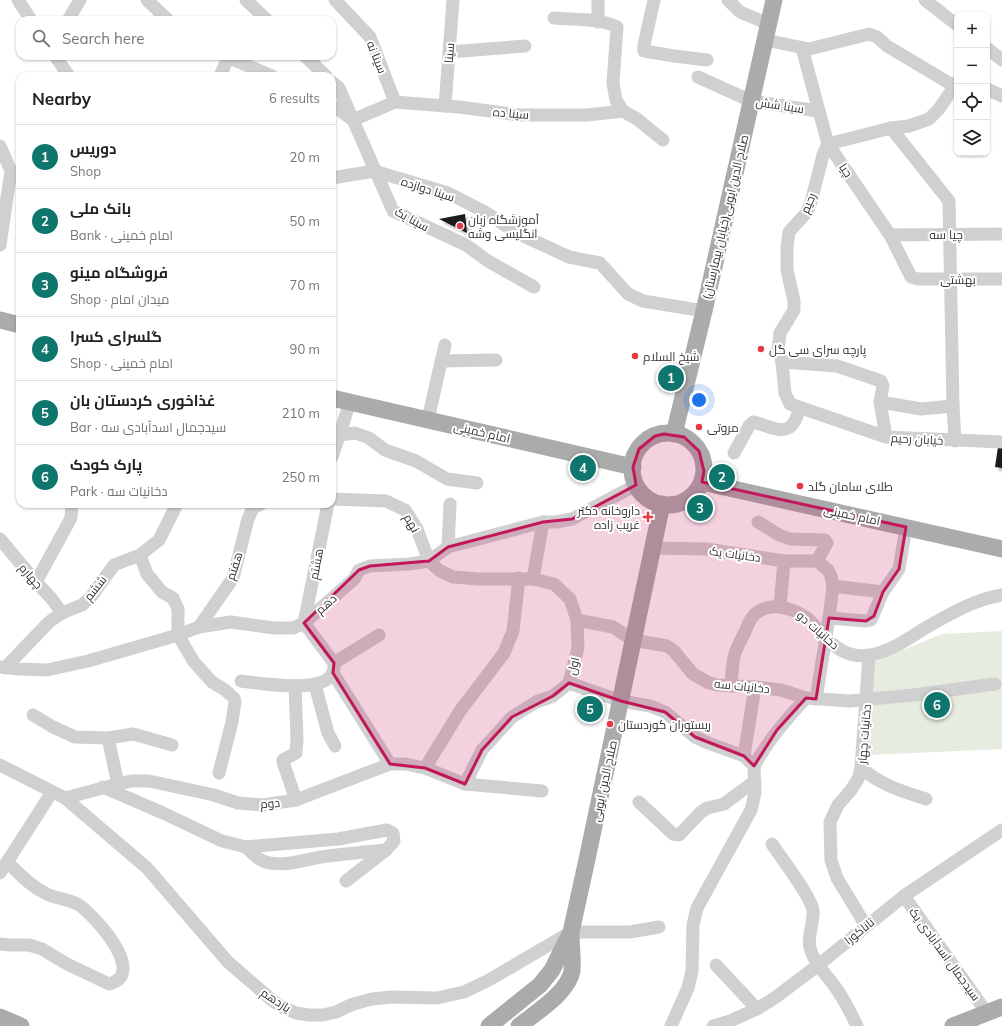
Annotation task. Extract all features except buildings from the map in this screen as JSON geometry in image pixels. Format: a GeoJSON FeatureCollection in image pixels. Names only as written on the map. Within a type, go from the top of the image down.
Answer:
{"type":"FeatureCollection","features":[{"type":"Feature","properties":{"kind":"main road","name":"صلاح الدین ایوبی(خیابان بیمارستان)"},"geometry":{"type":"LineString","coordinates":[[674,434],[704,311],[774,0]]}},
{"type":"Feature","properties":{"kind":"main road"},"geometry":{"type":"LineString","coordinates":[[0,320],[16,324]]}},
{"type":"Feature","properties":{"kind":"main road","name":"امام خمینی"},"geometry":{"type":"LineString","coordinates":[[336,399],[633,467]]}},
{"type":"Feature","properties":{"kind":"main road"},"geometry":{"type":"LineString","coordinates":[[674,434],[684,437],[693,443],[700,451],[704,471],[702,482],[693,495],[686,500],[674,504],[662,504],[647,498],[636,485],[633,476],[634,458],[646,441],[655,436],[674,434]]}},
{"type":"Feature","properties":{"kind":"main road","name":"امام خمینی"},"geometry":{"type":"LineString","coordinates":[[702,482],[1002,549]]}},
{"type":"Feature","properties":{"kind":"main road","name":"صلاح الدین ایوبی"},"geometry":{"type":"LineString","coordinates":[[488,1026],[540,986],[547,978],[571,932],[662,504]]}},
{"type":"Feature","properties":{"kind":"main road"},"geometry":{"type":"LineString","coordinates":[[519,1026],[553,1000],[562,990],[569,978],[572,971],[571,932]]}},
{"type":"Feature","properties":{"kind":"main road"},"geometry":{"type":"LineString","coordinates":[[953,1026],[994,1010]]}},
{"type":"Feature","properties":{"kind":"main road"},"geometry":{"type":"LineString","coordinates":[[0,1017],[21,1026]]}},
{"type":"Feature","properties":{"kind":"street"},"geometry":{"type":"LineString","coordinates":[[18,0],[28,16]]}},
{"type":"Feature","properties":{"kind":"street"},"geometry":{"type":"LineString","coordinates":[[70,16],[80,0]]}},
{"type":"Feature","properties":{"kind":"street"},"geometry":{"type":"LineString","coordinates":[[147,0],[164,16]]}},
{"type":"Feature","properties":{"kind":"street"},"geometry":{"type":"LineString","coordinates":[[246,0],[263,16]]}},
{"type":"Feature","properties":{"kind":"street","name":"سینا نه"},"geometry":{"type":"LineString","coordinates":[[335,0],[370,37],[395,102]]}},
{"type":"Feature","properties":{"kind":"street","name":"سینا"},"geometry":{"type":"LineString","coordinates":[[445,106],[455,0]]}},
{"type":"Feature","properties":{"kind":"street"},"geometry":{"type":"LineString","coordinates":[[598,0],[598,22]]}},
{"type":"Feature","properties":{"kind":"street"},"geometry":{"type":"LineString","coordinates":[[654,0],[644,51],[707,60]]}},
{"type":"Feature","properties":{"kind":"street"},"geometry":{"type":"LineString","coordinates":[[728,0],[740,12],[767,32],[802,48],[809,49],[873,34],[887,46],[954,83]]}},
{"type":"Feature","properties":{"kind":"street"},"geometry":{"type":"LineString","coordinates":[[925,0],[954,23]]}},
{"type":"Feature","properties":{"kind":"street"},"geometry":{"type":"LineString","coordinates":[[554,18],[598,22],[610,24],[616,27],[612,83],[616,100],[623,111],[637,119],[663,140]]}},
{"type":"Feature","properties":{"kind":"street"},"geometry":{"type":"LineString","coordinates":[[449,52],[525,46]]}},
{"type":"Feature","properties":{"kind":"street","name":"چیا"},"geometry":{"type":"LineString","coordinates":[[802,48],[828,144],[890,235],[911,277],[914,279]]}},
{"type":"Feature","properties":{"kind":"street"},"geometry":{"type":"LineString","coordinates":[[990,50],[1002,60]]}},
{"type":"Feature","properties":{"kind":"street"},"geometry":{"type":"LineString","coordinates":[[58,60],[66,72]]}},
{"type":"Feature","properties":{"kind":"street"},"geometry":{"type":"LineString","coordinates":[[221,72],[225,60]]}},
{"type":"Feature","properties":{"kind":"street"},"geometry":{"type":"LineString","coordinates":[[233,60],[262,72]]}},
{"type":"Feature","properties":{"kind":"street"},"geometry":{"type":"LineString","coordinates":[[309,60],[322,72]]}},
{"type":"Feature","properties":{"kind":"street","name":"سینا شش"},"geometry":{"type":"LineString","coordinates":[[698,77],[751,101],[818,111]]}},
{"type":"Feature","properties":{"kind":"street","name":"سینا یک"},"geometry":{"type":"LineString","coordinates":[[336,85],[339,88],[392,211],[466,245],[488,261],[534,287]]}},
{"type":"Feature","properties":{"kind":"street"},"geometry":{"type":"LineString","coordinates":[[828,144],[891,128],[909,126],[929,120],[939,109],[954,87]]}},
{"type":"Feature","properties":{"kind":"street"},"geometry":{"type":"LineString","coordinates":[[990,90],[1002,96]]}},
{"type":"Feature","properties":{"kind":"street","name":"سینا ده"},"geometry":{"type":"LineString","coordinates":[[353,120],[395,102],[520,115],[587,115],[623,111]]}},
{"type":"Feature","properties":{"kind":"street"},"geometry":{"type":"LineString","coordinates":[[336,108],[353,120]]}},
{"type":"Feature","properties":{"kind":"street"},"geometry":{"type":"LineString","coordinates":[[891,128],[949,201],[955,441]]}},
{"type":"Feature","properties":{"kind":"street","name":"رحیم"},"geometry":{"type":"LineString","coordinates":[[795,406],[785,393],[782,362],[778,350],[780,333],[794,310],[794,301],[786,270],[787,247],[789,232],[807,212],[811,202],[823,155],[828,144]]}},
{"type":"Feature","properties":{"kind":"street"},"geometry":{"type":"LineString","coordinates":[[0,146],[11,171],[9,199],[0,245]]}},
{"type":"Feature","properties":{"kind":"street"},"geometry":{"type":"LineString","coordinates":[[336,177],[374,172]]}},
{"type":"Feature","properties":{"kind":"street","name":"سینا دوازده"},"geometry":{"type":"LineString","coordinates":[[374,172],[448,193],[485,212],[517,233],[569,257],[600,263],[628,294],[643,301],[704,311]]}},
{"type":"Feature","properties":{"kind":"street","name":"چیا سه"},"geometry":{"type":"LineString","coordinates":[[890,235],[1002,234]]}},
{"type":"Feature","properties":{"kind":"street","name":"بهشتی"},"geometry":{"type":"LineString","coordinates":[[914,279],[1002,279]]}},
{"type":"Feature","properties":{"kind":"street"},"geometry":{"type":"LineString","coordinates":[[428,419],[445,345]]}},
{"type":"Feature","properties":{"kind":"street"},"geometry":{"type":"LineString","coordinates":[[441,361],[496,360]]}},
{"type":"Feature","properties":{"kind":"street"},"geometry":{"type":"LineString","coordinates":[[782,362],[837,366],[881,381],[883,386],[880,402],[886,437]]}},
{"type":"Feature","properties":{"kind":"street"},"geometry":{"type":"LineString","coordinates":[[336,444],[350,402]]}},
{"type":"Feature","properties":{"kind":"street"},"geometry":{"type":"LineString","coordinates":[[880,402],[921,409],[953,406]]}},
{"type":"Feature","properties":{"kind":"street"},"geometry":{"type":"LineString","coordinates":[[734,453],[748,426],[753,422],[781,430],[787,429],[793,425],[795,406]]}},
{"type":"Feature","properties":{"kind":"street","name":"خیابان رحیم"},"geometry":{"type":"LineString","coordinates":[[795,406],[886,437],[1002,442]]}},
{"type":"Feature","properties":{"kind":"street"},"geometry":{"type":"LineString","coordinates":[[339,435],[354,433],[369,438],[385,450],[416,461],[447,479],[477,483]]}},
{"type":"Feature","properties":{"kind":"street","name":"دهم"},"geometry":{"type":"LineString","coordinates":[[3,667],[47,670],[88,661],[178,635],[199,627],[231,622],[274,628],[293,628],[304,624],[354,578],[359,570],[370,566],[409,564],[429,560],[448,547],[543,522],[572,520],[636,485]]}},
{"type":"Feature","properties":{"kind":"street","name":"نهم"},"geometry":{"type":"LineString","coordinates":[[336,499],[386,501],[405,510],[417,529],[429,560]]}},
{"type":"Feature","properties":{"kind":"street"},"geometry":{"type":"LineString","coordinates":[[448,547],[450,504]]}},
{"type":"Feature","properties":{"kind":"street"},"geometry":{"type":"LineString","coordinates":[[36,582],[71,518],[72,508]]}},
{"type":"Feature","properties":{"kind":"street","name":"ششم"},"geometry":{"type":"LineString","coordinates":[[3,667],[49,622],[62,613],[82,605],[114,565],[140,555],[159,540],[175,508]]}},
{"type":"Feature","properties":{"kind":"street","name":"هفتم"},"geometry":{"type":"LineString","coordinates":[[199,627],[233,578],[248,519],[253,508]]}},
{"type":"Feature","properties":{"kind":"street","name":"هشتم"},"geometry":{"type":"LineString","coordinates":[[304,624],[327,508]]}},
{"type":"Feature","properties":{"kind":"street"},"geometry":{"type":"LineString","coordinates":[[533,579],[543,522]]}},
{"type":"Feature","properties":{"kind":"street"},"geometry":{"type":"LineString","coordinates":[[676,1026],[671,1026],[688,988],[692,971],[693,925],[697,908],[751,810],[755,793],[754,766],[762,750],[777,730],[811,698],[826,638],[832,586],[831,576],[828,570],[817,561],[827,543],[825,540],[790,539],[778,535],[758,522]]}},
{"type":"Feature","properties":{"kind":"street"},"geometry":{"type":"LineString","coordinates":[[829,618],[866,621],[871,620],[883,592],[899,569],[906,527]]}},
{"type":"Feature","properties":{"kind":"street","name":"چهارم"},"geometry":{"type":"LineString","coordinates":[[0,539],[51,598],[62,613]]}},
{"type":"Feature","properties":{"kind":"street","name":"دخانیات یک"},"geometry":{"type":"LineString","coordinates":[[652,548],[706,549],[784,561],[817,561]]}},
{"type":"Feature","properties":{"kind":"street"},"geometry":{"type":"LineString","coordinates":[[140,555],[147,574],[162,592],[173,598],[178,609],[178,635],[200,670],[212,682],[234,698],[235,702],[232,722],[219,773]]}},
{"type":"Feature","properties":{"kind":"street","name":"اول"},"geometry":{"type":"LineString","coordinates":[[429,560],[440,571],[453,576],[479,579],[533,579],[554,584],[570,599],[577,620],[578,648],[569,683],[553,696],[536,702],[512,717],[482,750],[465,784]]}},
{"type":"Feature","properties":{"kind":"street"},"geometry":{"type":"LineString","coordinates":[[780,607],[784,561]]}},
{"type":"Feature","properties":{"kind":"street"},"geometry":{"type":"LineString","coordinates":[[426,768],[460,711],[504,653],[513,631],[519,578]]}},
{"type":"Feature","properties":{"kind":"street"},"geometry":{"type":"LineString","coordinates":[[832,586],[883,592]]}},
{"type":"Feature","properties":{"kind":"street","name":"دخانیات دو"},"geometry":{"type":"LineString","coordinates":[[731,686],[735,653],[753,616],[765,608],[780,607],[795,610],[808,619],[838,650],[856,655],[869,655],[883,652],[899,645],[949,614],[990,597],[1002,595]]}},
{"type":"Feature","properties":{"kind":"street","name":"دخانیات سه"},"geometry":{"type":"LineString","coordinates":[[577,620],[613,627],[633,640],[667,646],[698,677],[713,684],[781,690],[811,698],[850,701],[913,695],[995,684]]}},
{"type":"Feature","properties":{"kind":"street"},"geometry":{"type":"LineString","coordinates":[[304,624],[333,668],[390,764]]}},
{"type":"Feature","properties":{"kind":"street"},"geometry":{"type":"LineString","coordinates":[[240,681],[280,686],[315,685],[327,679],[333,668],[379,635]]}},
{"type":"Feature","properties":{"kind":"street","name":"دخانیات چهار"},"geometry":{"type":"LineString","coordinates":[[866,926],[837,878],[831,860],[830,822],[838,805],[858,779],[861,768],[869,655]]}},
{"type":"Feature","properties":{"kind":"street"},"geometry":{"type":"LineString","coordinates":[[569,683],[620,701],[650,706],[665,712],[695,737],[744,756],[754,766]]}},
{"type":"Feature","properties":{"kind":"street"},"geometry":{"type":"LineString","coordinates":[[315,685],[328,733],[335,746]]}},
{"type":"Feature","properties":{"kind":"street"},"geometry":{"type":"LineString","coordinates":[[295,686],[297,739],[296,753],[284,760],[284,762],[296,800]]}},
{"type":"Feature","properties":{"kind":"street"},"geometry":{"type":"LineString","coordinates":[[744,756],[755,687]]}},
{"type":"Feature","properties":{"kind":"street"},"geometry":{"type":"LineString","coordinates":[[33,715],[52,727],[75,736],[108,738],[133,734],[172,745]]}},
{"type":"Feature","properties":{"kind":"street"},"geometry":{"type":"LineString","coordinates":[[108,738],[118,784]]}},
{"type":"Feature","properties":{"kind":"street","name":"دوم"},"geometry":{"type":"LineString","coordinates":[[65,798],[131,781],[149,781],[214,795],[238,803],[263,805],[296,800],[390,764],[405,764],[426,768],[465,784],[542,791]]}},
{"type":"Feature","properties":{"kind":"street"},"geometry":{"type":"LineString","coordinates":[[0,765],[65,798]]}},
{"type":"Feature","properties":{"kind":"street"},"geometry":{"type":"LineString","coordinates":[[861,768],[872,778],[893,788],[926,799]]}},
{"type":"Feature","properties":{"kind":"street"},"geometry":{"type":"LineString","coordinates":[[639,802],[673,834],[678,835],[701,812],[707,808],[724,804],[755,782]]}},
{"type":"Feature","properties":{"kind":"street"},"geometry":{"type":"LineString","coordinates":[[103,787],[222,841],[246,847],[338,839],[387,830],[393,833],[394,841],[386,850],[346,881]]}},
{"type":"Feature","properties":{"kind":"street"},"geometry":{"type":"LineString","coordinates":[[0,873],[52,792]]}},
{"type":"Feature","properties":{"kind":"street","name":"یازدهم"},"geometry":{"type":"LineString","coordinates":[[65,798],[147,868],[228,962],[272,1001],[296,1013],[323,1015],[372,999],[391,997],[437,998],[464,992],[490,980],[571,932]]}},
{"type":"Feature","properties":{"kind":"street","name":"تاناکورا"},"geometry":{"type":"LineString","coordinates":[[714,1026],[730,1021],[757,1009],[776,997],[818,966],[904,896],[1002,830]]}},
{"type":"Feature","properties":{"kind":"street"},"geometry":{"type":"LineString","coordinates":[[772,844],[810,900],[813,911],[810,947],[818,966],[845,1001],[857,1026]]}},
{"type":"Feature","properties":{"kind":"street"},"geometry":{"type":"LineString","coordinates":[[246,847],[258,859],[264,862],[275,863],[299,862],[321,857],[386,850]]}},
{"type":"Feature","properties":{"kind":"street"},"geometry":{"type":"LineString","coordinates":[[0,944],[29,945],[42,949],[109,984],[116,982],[122,976],[120,954],[112,939],[91,916],[79,905],[44,893],[29,883],[7,862]]}},
{"type":"Feature","properties":{"kind":"street","name":"سیدجمال اسدآبادی یک"},"geometry":{"type":"LineString","coordinates":[[904,896],[994,1010]]}},
{"type":"Feature","properties":{"kind":"street"},"geometry":{"type":"LineString","coordinates":[[571,932],[630,932],[660,927]]}},
{"type":"Feature","properties":{"kind":"street"},"geometry":{"type":"LineString","coordinates":[[716,965],[757,1009]]}},
{"type":"Feature","properties":{"kind":"highlighted area"},"geometry":{"type":"Polygon","coordinates":[[[664,434],[684,437],[699,451],[704,471],[702,482],[906,527],[899,569],[883,592],[874,616],[866,621],[829,618],[816,699],[806,698],[777,730],[754,766],[744,756],[695,737],[665,712],[621,701],[569,683],[553,696],[512,717],[482,750],[465,784],[425,768],[390,764],[333,673],[334,663],[304,623],[359,570],[370,566],[429,561],[448,547],[543,522],[572,519],[636,485],[633,467],[639,449],[655,436],[664,434]]]}},
{"type":"Feature","properties":{"kind":"shaded area"},"geometry":{"type":"Polygon","coordinates":[[[1002,631],[1002,749],[870,755],[874,662],[942,634],[1002,631]]]}},
{"type":"Feature","properties":{"kind":"place","name":"آموزشگاه زبان انگلیسی وشه"},"geometry":{"type":"Point","coordinates":[460,226]}},
{"type":"Feature","properties":{"kind":"place","name":"پارچه سرای سی گل"},"geometry":{"type":"Point","coordinates":[761,349]}},
{"type":"Feature","properties":{"kind":"place","name":"شیخ السلام"},"geometry":{"type":"Point","coordinates":[635,356]}},
{"type":"Feature","properties":{"kind":"place","name":"دوریس"},"geometry":{"type":"Point","coordinates":[671,378]}},
{"type":"Feature","properties":{"kind":"place","name":"مروتی"},"geometry":{"type":"Point","coordinates":[699,427]}},
{"type":"Feature","properties":{"kind":"place","name":"گلسرای کسرا"},"geometry":{"type":"Point","coordinates":[583,468]}},
{"type":"Feature","properties":{"kind":"place","name":"بانک ملی"},"geometry":{"type":"Point","coordinates":[722,477]}},
{"type":"Feature","properties":{"kind":"place","name":"طلای سامان گلد"},"geometry":{"type":"Point","coordinates":[800,486]}},
{"type":"Feature","properties":{"kind":"place","name":"فروشگاه مینو"},"geometry":{"type":"Point","coordinates":[700,508]}},
{"type":"Feature","properties":{"kind":"place","name":"داروخانه دکتر غریب زاده"},"geometry":{"type":"Point","coordinates":[648,517]}},
{"type":"Feature","properties":{"kind":"place","name":"پارک کودک"},"geometry":{"type":"Point","coordinates":[937,705]}},
{"type":"Feature","properties":{"kind":"place","name":"غذاخوری کردستان بان"},"geometry":{"type":"Point","coordinates":[590,709]}},
{"type":"Feature","properties":{"kind":"place","name":"ریستوران کوردستان"},"geometry":{"type":"Point","coordinates":[610,724]}}]}
